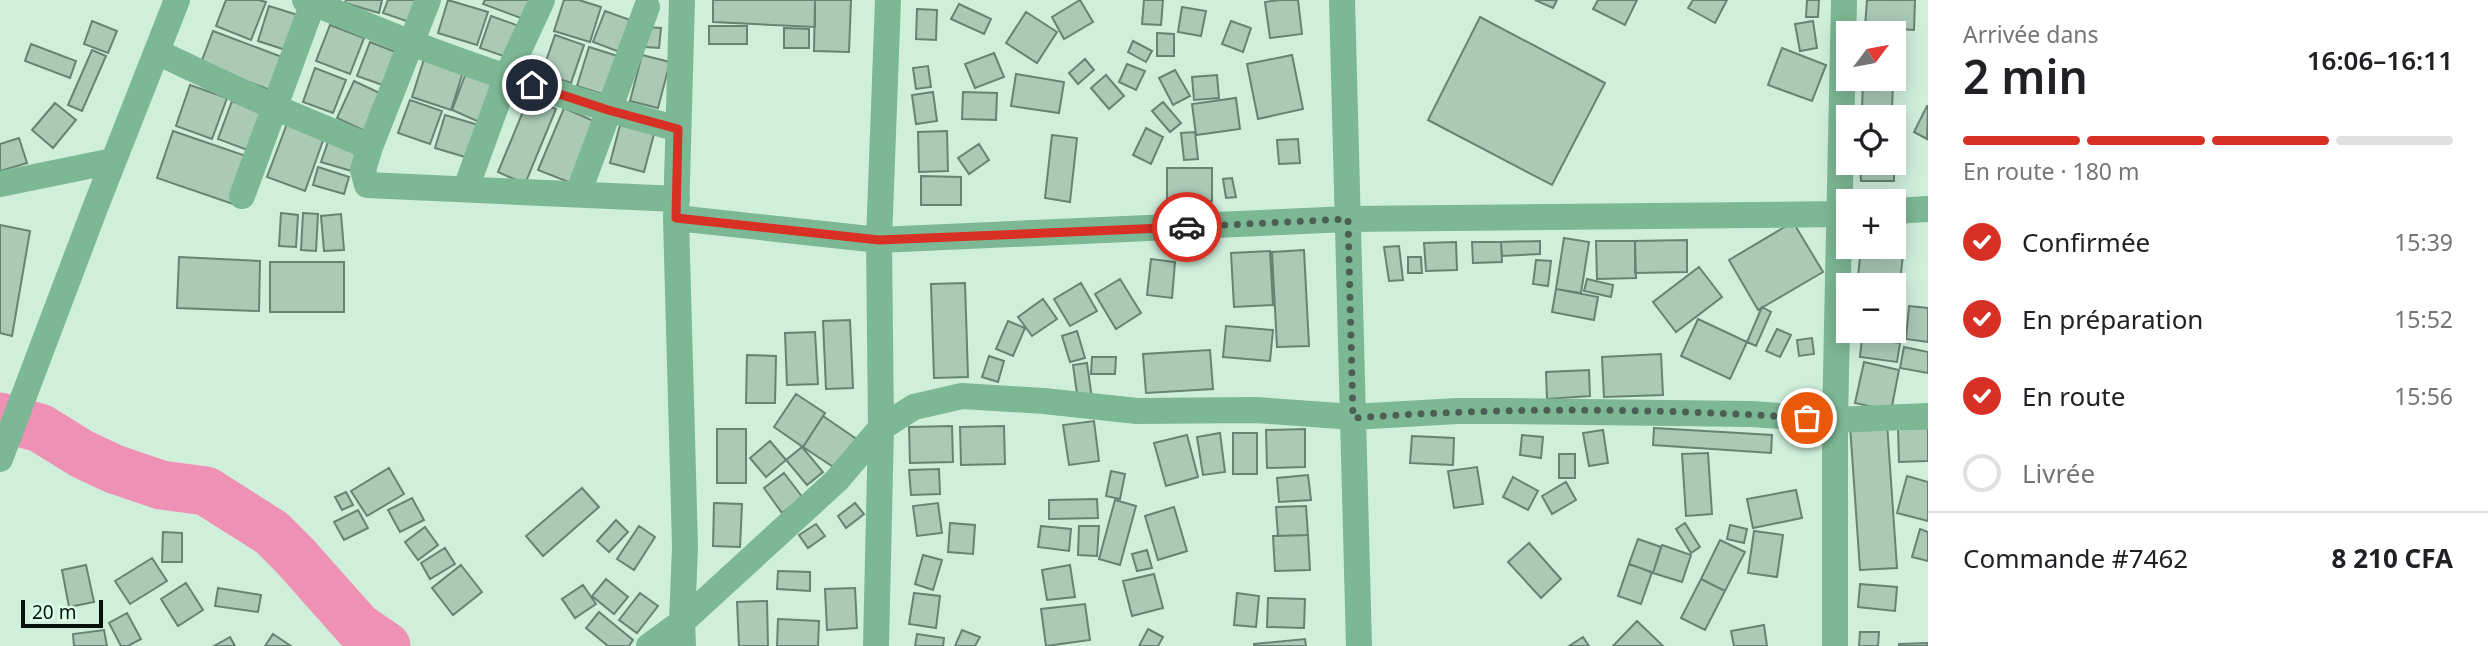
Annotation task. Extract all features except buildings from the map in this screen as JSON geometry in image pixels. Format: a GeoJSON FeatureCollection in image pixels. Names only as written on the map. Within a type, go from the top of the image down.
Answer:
{"type":"FeatureCollection","features":[{"type":"Feature","properties":{"kind":"street"},"geometry":{"type":"LineString","coordinates":[[0,459],[177,0]]}},
{"type":"Feature","properties":{"kind":"street"},"geometry":{"type":"LineString","coordinates":[[428,0],[370,147],[363,170],[367,185],[578,194],[879,240],[1348,219],[1836,214]]}},
{"type":"Feature","properties":{"kind":"street"},"geometry":{"type":"LineString","coordinates":[[466,188],[507,76],[542,0]]}},
{"type":"Feature","properties":{"kind":"street"},"geometry":{"type":"LineString","coordinates":[[876,646],[881,428],[879,240],[888,0]]}},
{"type":"Feature","properties":{"kind":"street"},"geometry":{"type":"LineString","coordinates":[[1342,0],[1359,646]]}},
{"type":"Feature","properties":{"kind":"street"},"geometry":{"type":"LineString","coordinates":[[1843,189],[1844,0]]}},
{"type":"Feature","properties":{"kind":"street"},"geometry":{"type":"LineString","coordinates":[[242,196],[310,1],[410,42],[507,76],[608,110],[678,129]]}},
{"type":"Feature","properties":{"kind":"street"},"geometry":{"type":"LineString","coordinates":[[578,194],[608,110],[636,4],[681,9],[676,209],[685,547],[682,634]]}},
{"type":"Feature","properties":{"kind":"street"},"geometry":{"type":"LineString","coordinates":[[157,52],[274,107],[370,147]]}},
{"type":"Feature","properties":{"kind":"street"},"geometry":{"type":"LineString","coordinates":[[0,184],[113,161]]}},
{"type":"Feature","properties":{"kind":"street"},"geometry":{"type":"LineString","coordinates":[[1906,210],[1928,209]]}},
{"type":"Feature","properties":{"kind":"street"},"geometry":{"type":"LineString","coordinates":[[1835,646],[1835,420],[1841,259]]}},
{"type":"Feature","properties":{"kind":"street"},"geometry":{"type":"LineString","coordinates":[[649,646],[682,634],[837,480],[881,428],[914,407],[962,396],[1137,411],[1256,410],[1353,418],[1457,411],[1751,414],[1835,420],[1928,416]]}},
{"type":"Feature","properties":{"kind":"waterway"},"geometry":{"type":"LineString","coordinates":[[0,417],[40,428],[82,454],[114,469],[161,485],[206,491],[272,533],[358,627],[386,646]]}},
{"type":"Feature","properties":{"kind":"way so far"},"geometry":{"type":"LineString","coordinates":[[1187,227],[1348,219],[1353,418],[1457,411],[1621,411],[1807,418]]}},
{"type":"Feature","properties":{"kind":"route"},"geometry":{"type":"LineString","coordinates":[[532,85],[678,129],[676,218],[879,240],[1187,227]]}}]}
